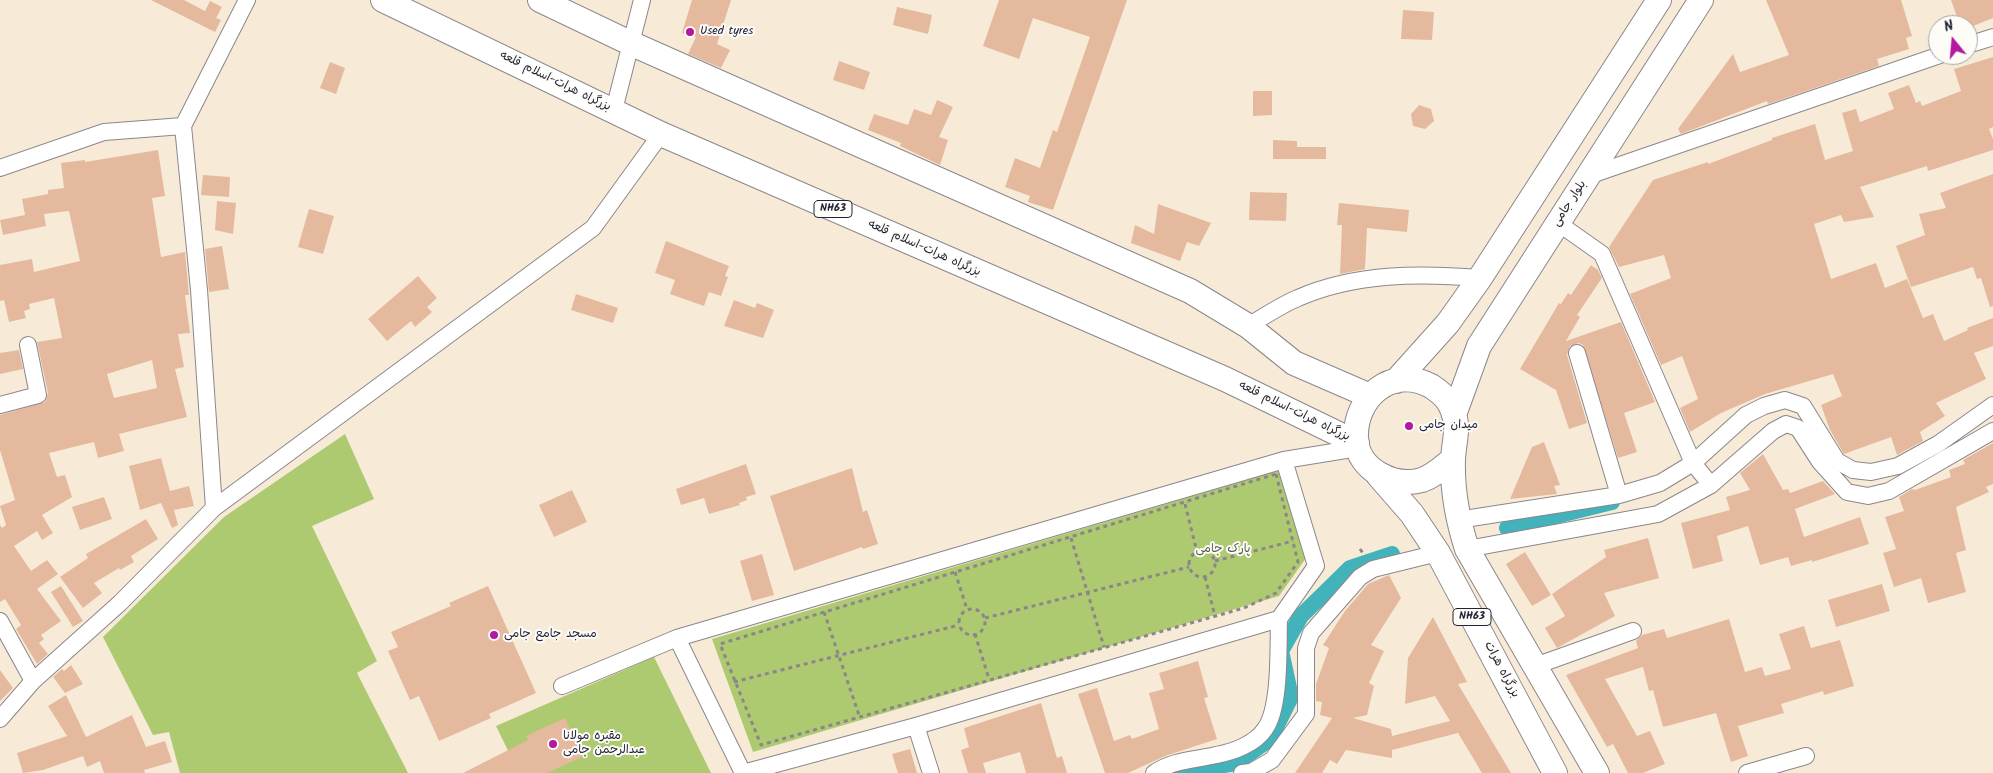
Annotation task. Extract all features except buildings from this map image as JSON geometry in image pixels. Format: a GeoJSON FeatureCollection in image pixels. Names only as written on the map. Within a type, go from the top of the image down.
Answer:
{"type":"FeatureCollection","features":[{"type":"Feature","properties":{"kind":"highway","name":"بزرگراه هرات-اسلام قلعه"},"geometry":{"type":"LineString","coordinates":[[383,0],[661,134],[1225,379],[1357,446]]}},
{"type":"Feature","properties":{"kind":"highway"},"geometry":{"type":"LineString","coordinates":[[540,0],[630,43],[1190,291],[1248,326],[1294,363],[1370,396]]}},
{"type":"Feature","properties":{"kind":"highway"},"geometry":{"type":"LineString","coordinates":[[1357,446],[1356,426],[1360,410],[1370,396],[1382,386],[1396,381],[1448,323],[1480,278],[1659,0]]}},
{"type":"Feature","properties":{"kind":"highway","name":"بلوار جامی"},"geometry":{"type":"LineString","coordinates":[[1454,415],[1479,346],[1701,0]]}},
{"type":"Feature","properties":{"kind":"highway","name":"NH63"},"geometry":{"type":"LineString","coordinates":[[1396,381],[1418,382],[1437,390],[1448,400],[1458,429],[1453,459],[1458,520],[1467,549],[1598,773]]}},
{"type":"Feature","properties":{"kind":"highway","name":"NH63"},"geometry":{"type":"LineString","coordinates":[[1357,446],[1365,461],[1375,472]]}},
{"type":"Feature","properties":{"kind":"highway"},"geometry":{"type":"LineString","coordinates":[[1375,472],[1389,479],[1406,482],[1422,480],[1437,472],[1453,459]]}},
{"type":"Feature","properties":{"kind":"highway","name":"بزرگراه هرات"},"geometry":{"type":"LineString","coordinates":[[1375,472],[1412,514],[1438,553],[1555,773]]}},
{"type":"Feature","properties":{"kind":"street"},"geometry":{"type":"LineString","coordinates":[[214,508],[199,290],[183,126],[247,0]]}},
{"type":"Feature","properties":{"kind":"street"},"geometry":{"type":"LineString","coordinates":[[614,110],[642,0]]}},
{"type":"Feature","properties":{"kind":"street"},"geometry":{"type":"LineString","coordinates":[[1978,42],[1993,37]]}},
{"type":"Feature","properties":{"kind":"street"},"geometry":{"type":"LineString","coordinates":[[1588,176],[1928,59]]}},
{"type":"Feature","properties":{"kind":"street"},"geometry":{"type":"LineString","coordinates":[[0,168],[104,132],[183,126]]}},
{"type":"Feature","properties":{"kind":"street"},"geometry":{"type":"LineString","coordinates":[[0,719],[33,681],[120,603],[214,508],[593,228],[661,134]]}},
{"type":"Feature","properties":{"kind":"street"},"geometry":{"type":"LineString","coordinates":[[1558,223],[1602,254],[1693,463],[1711,485]]}},
{"type":"Feature","properties":{"kind":"street"},"geometry":{"type":"LineString","coordinates":[[1248,326],[1297,298],[1320,289],[1369,279],[1436,274],[1480,278]]}},
{"type":"Feature","properties":{"kind":"street"},"geometry":{"type":"LineString","coordinates":[[0,405],[38,395],[28,345]]}},
{"type":"Feature","properties":{"kind":"street"},"geometry":{"type":"LineString","coordinates":[[1577,353],[1619,495]]}},
{"type":"Feature","properties":{"kind":"street"},"geometry":{"type":"LineString","coordinates":[[1458,520],[1619,495],[1660,483],[1693,463],[1746,416],[1764,406],[1785,400],[1803,406],[1837,461],[1853,470],[1871,472],[1898,466],[1993,431]]}},
{"type":"Feature","properties":{"kind":"street"},"geometry":{"type":"LineString","coordinates":[[1467,549],[1658,514],[1711,485],[1773,431],[1786,424],[1798,428],[1820,462],[1847,492],[1868,496],[1890,490],[1942,451],[1993,405]]}},
{"type":"Feature","properties":{"kind":"street"},"geometry":{"type":"LineString","coordinates":[[562,686],[677,638],[1284,460],[1357,446]]}},
{"type":"Feature","properties":{"kind":"street"},"geometry":{"type":"LineString","coordinates":[[1154,773],[1167,764],[1236,750],[1253,740],[1266,728],[1277,690],[1279,619],[1316,566],[1284,460]]}},
{"type":"Feature","properties":{"kind":"street"},"geometry":{"type":"LineString","coordinates":[[1242,773],[1251,772],[1272,760],[1306,714],[1306,648],[1311,633],[1360,577],[1373,569],[1438,553]]}},
{"type":"Feature","properties":{"kind":"street"},"geometry":{"type":"LineString","coordinates":[[677,638],[743,773],[916,726],[1279,619]]}},
{"type":"Feature","properties":{"kind":"street"},"geometry":{"type":"LineString","coordinates":[[0,621],[33,681]]}},
{"type":"Feature","properties":{"kind":"street"},"geometry":{"type":"LineString","coordinates":[[1535,666],[1633,631]]}},
{"type":"Feature","properties":{"kind":"street"},"geometry":{"type":"LineString","coordinates":[[916,726],[931,773]]}},
{"type":"Feature","properties":{"kind":"street"},"geometry":{"type":"LineString","coordinates":[[1747,773],[1806,756]]}},
{"type":"Feature","properties":{"kind":"path"},"geometry":{"type":"LineString","coordinates":[[1276,474],[1298,562],[1276,593],[1244,608],[761,745],[720,644],[954,570],[1184,502],[1276,474]]}},
{"type":"Feature","properties":{"kind":"path"},"geometry":{"type":"LineString","coordinates":[[1184,502],[1197,552]]}},
{"type":"Feature","properties":{"kind":"path"},"geometry":{"type":"LineString","coordinates":[[1070,537],[1104,647]]}},
{"type":"Feature","properties":{"kind":"path"},"geometry":{"type":"LineString","coordinates":[[1215,561],[1293,541]]}},
{"type":"Feature","properties":{"kind":"path"},"geometry":{"type":"LineString","coordinates":[[1206,551],[1215,561],[1212,572],[1205,576],[1197,576],[1189,567],[1190,558],[1197,552],[1206,551]]}},
{"type":"Feature","properties":{"kind":"path"},"geometry":{"type":"LineString","coordinates":[[985,618],[1189,567]]}},
{"type":"Feature","properties":{"kind":"path"},"geometry":{"type":"LineString","coordinates":[[954,570],[967,609]]}},
{"type":"Feature","properties":{"kind":"path"},"geometry":{"type":"LineString","coordinates":[[1205,576],[1216,616]]}},
{"type":"Feature","properties":{"kind":"path"},"geometry":{"type":"LineString","coordinates":[[967,609],[976,609],[985,618],[984,627],[975,634],[963,632],[959,625],[960,616],[967,609]]}},
{"type":"Feature","properties":{"kind":"path"},"geometry":{"type":"LineString","coordinates":[[824,612],[860,718]]}},
{"type":"Feature","properties":{"kind":"path"},"geometry":{"type":"LineString","coordinates":[[734,682],[959,625]]}},
{"type":"Feature","properties":{"kind":"path"},"geometry":{"type":"LineString","coordinates":[[975,634],[989,679]]}},
{"type":"Feature","properties":{"kind":"green space"},"geometry":{"type":"Polygon","coordinates":[[[345,434],[374,499],[312,526],[377,661],[357,673],[408,773],[180,773],[169,732],[153,735],[103,637],[224,517],[345,434]]]}},
{"type":"Feature","properties":{"kind":"green space","name":"پارک جامی"},"geometry":{"type":"Polygon","coordinates":[[[1280,470],[1306,558],[1279,596],[753,752],[712,639],[1280,470]]]}},
{"type":"Feature","properties":{"kind":"green space"},"geometry":{"type":"Polygon","coordinates":[[[654,657],[711,773],[519,773],[496,726],[654,657]]]}},
{"type":"Feature","properties":{"kind":"waterway"},"geometry":{"type":"LineString","coordinates":[[1507,528],[1612,502]]}},
{"type":"Feature","properties":{"kind":"waterway"},"geometry":{"type":"LineString","coordinates":[[1177,773],[1236,763],[1270,739],[1291,697],[1281,651],[1301,616],[1350,568],[1392,554]]}},
{"type":"Feature","properties":{"kind":"place","name":"Used tyres"},"geometry":{"type":"Point","coordinates":[690,32]}},
{"type":"Feature","properties":{"kind":"place","name":"میدان جامی"},"geometry":{"type":"Point","coordinates":[1409,426]}},
{"type":"Feature","properties":{"kind":"place","name":"مسجد جامع جامی"},"geometry":{"type":"Point","coordinates":[494,635]}},
{"type":"Feature","properties":{"kind":"place","name":"مقبره مولانا عبدالرحمن جامی"},"geometry":{"type":"Point","coordinates":[553,744]}}]}
